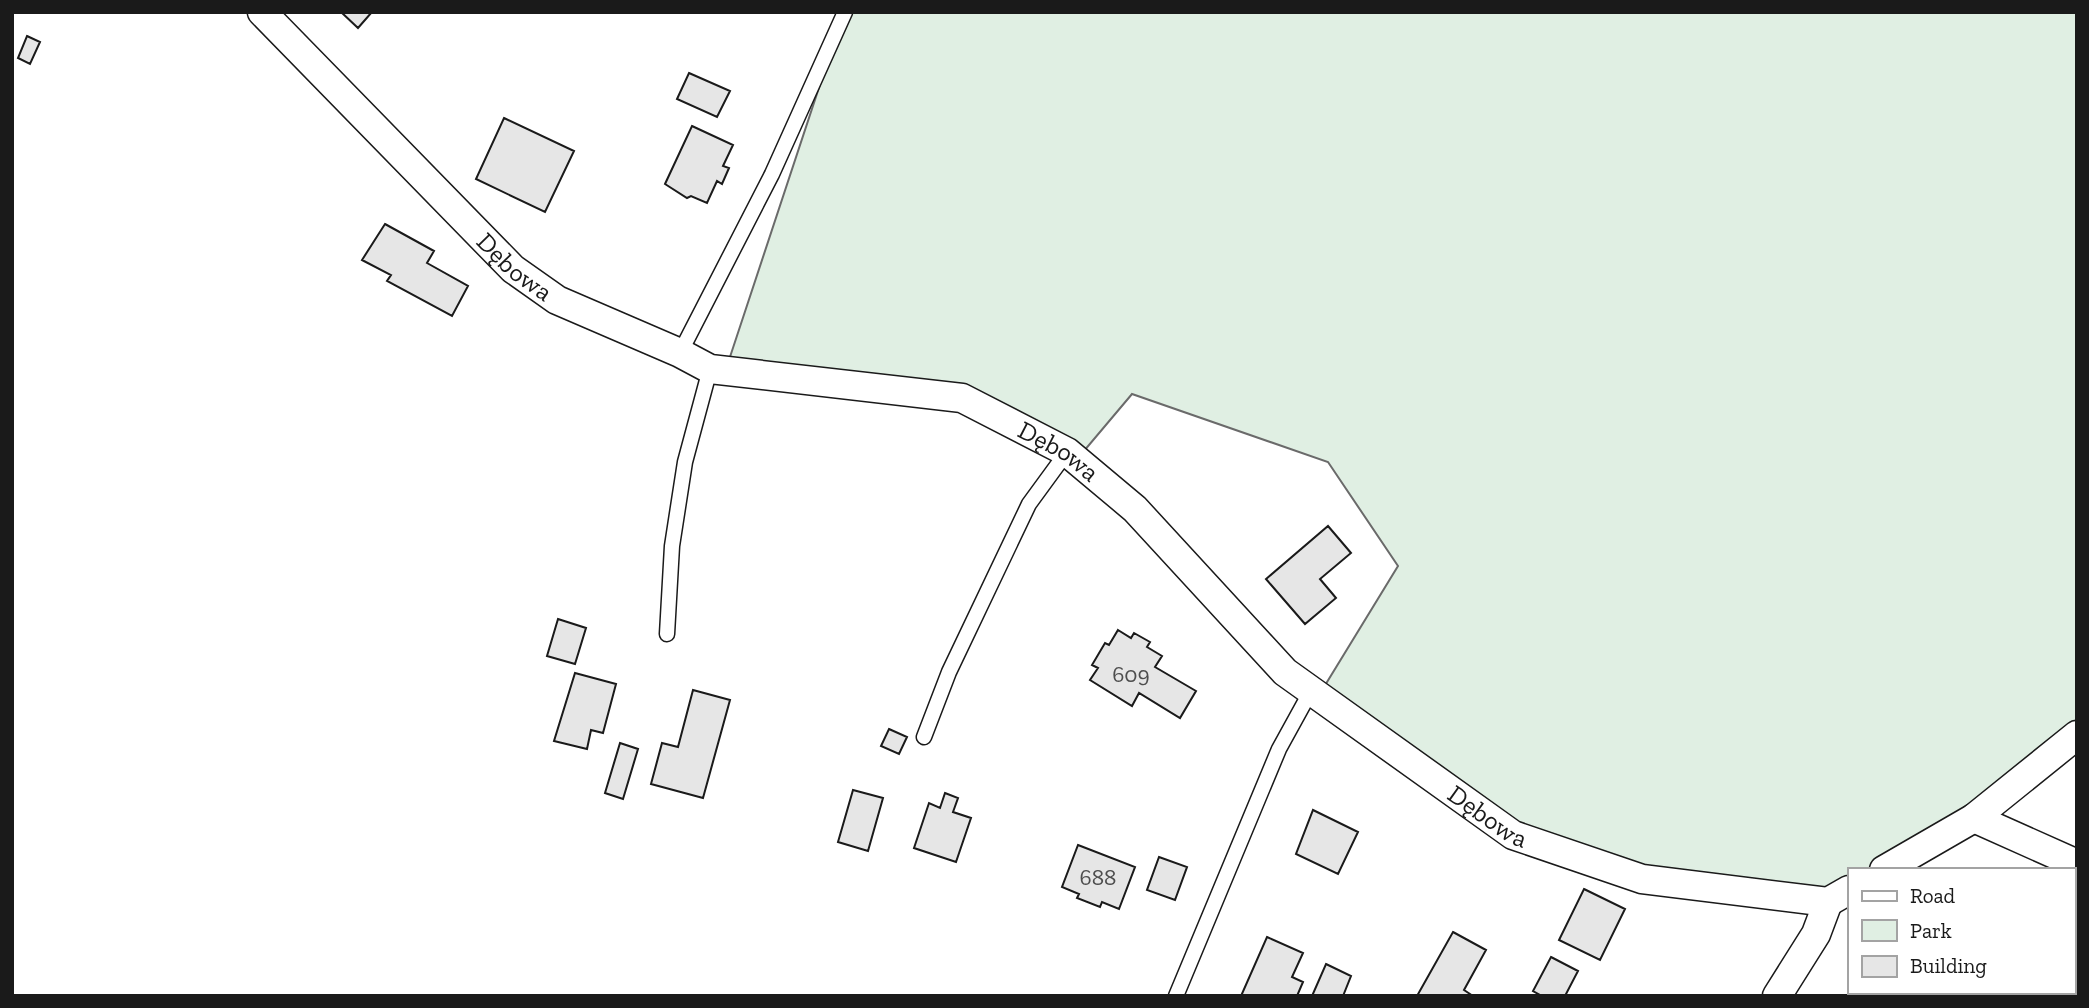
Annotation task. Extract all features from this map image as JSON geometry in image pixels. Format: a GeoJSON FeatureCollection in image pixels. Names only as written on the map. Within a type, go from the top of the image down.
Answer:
{"type":"FeatureCollection","features":[{"type":"Feature","properties":{"kind":"street","name":"Dębowa"},"geometry":{"type":"LineString","coordinates":[[262,12],[513,269],[557,300],[680,353],[710,369],[962,398],[1067,452],[1135,509],[1285,672],[1513,835],[1642,879],[1839,896]]}},
{"type":"Feature","properties":{"kind":"street"},"geometry":{"type":"LineString","coordinates":[[1887,868],[1974,818],[2077,735]]}},
{"type":"Feature","properties":{"kind":"street"},"geometry":{"type":"LineString","coordinates":[[1974,818],[2077,864]]}},
{"type":"Feature","properties":{"kind":"street"},"geometry":{"type":"LineString","coordinates":[[1777,996],[1839,896]]}},
{"type":"Feature","properties":{"kind":"lane"},"geometry":{"type":"LineString","coordinates":[[680,353],[772,174],[845,12]]}},
{"type":"Feature","properties":{"kind":"lane"},"geometry":{"type":"LineString","coordinates":[[667,634],[672,546],[685,462],[710,369]]}},
{"type":"Feature","properties":{"kind":"lane"},"geometry":{"type":"LineString","coordinates":[[924,737],[949,673],[1030,504],[1067,452]]}},
{"type":"Feature","properties":{"kind":"lane"},"geometry":{"type":"LineString","coordinates":[[1176,996],[1279,749],[1312,689]]}},
{"type":"Feature","properties":{"kind":"green space"},"geometry":{"type":"Polygon","coordinates":[[[844,12],[2077,12],[2077,735],[1887,868],[1848,868],[1848,891],[1828,902],[1643,870],[1518,827],[1324,687],[1398,566],[1328,462],[1132,394],[1084,451],[966,387],[727,366],[844,12]]]}},
{"type":"Feature","properties":{"kind":"building"},"geometry":{"type":"Polygon","coordinates":[[[341,12],[372,12],[358,28],[341,12]]]}},
{"type":"Feature","properties":{"kind":"building"},"geometry":{"type":"Polygon","coordinates":[[[27,36],[40,42],[30,64],[18,58],[27,36]]]}},
{"type":"Feature","properties":{"kind":"building"},"geometry":{"type":"Polygon","coordinates":[[[689,73],[730,91],[717,117],[677,99],[689,73]]]}},
{"type":"Feature","properties":{"kind":"building"},"geometry":{"type":"Polygon","coordinates":[[[504,118],[574,151],[545,212],[476,179],[504,118]]]}},
{"type":"Feature","properties":{"kind":"building"},"geometry":{"type":"Polygon","coordinates":[[[692,126],[733,145],[723,166],[729,168],[722,184],[717,181],[707,203],[691,196],[687,198],[665,184],[692,126]]]}},
{"type":"Feature","properties":{"kind":"building"},"geometry":{"type":"Polygon","coordinates":[[[385,224],[434,251],[427,263],[468,286],[452,316],[387,281],[391,275],[362,260],[385,224]]]}},
{"type":"Feature","properties":{"kind":"building"},"geometry":{"type":"Polygon","coordinates":[[[1328,526],[1351,553],[1320,579],[1336,598],[1305,624],[1266,579],[1328,526]]]}},
{"type":"Feature","properties":{"kind":"building"},"geometry":{"type":"Polygon","coordinates":[[[558,619],[586,628],[575,664],[547,656],[558,619]]]}},
{"type":"Feature","properties":{"kind":"building"},"geometry":{"type":"Polygon","coordinates":[[[1118,630],[1131,638],[1134,633],[1150,642],[1147,647],[1162,656],[1155,667],[1196,691],[1180,718],[1139,693],[1132,706],[1090,680],[1098,668],[1092,665],[1105,643],[1109,645],[1118,630]]]}},
{"type":"Feature","properties":{"kind":"building"},"geometry":{"type":"Polygon","coordinates":[[[575,673],[616,684],[603,733],[591,730],[587,749],[554,741],[575,673]]]}},
{"type":"Feature","properties":{"kind":"building"},"geometry":{"type":"Polygon","coordinates":[[[693,690],[730,700],[703,798],[651,784],[662,743],[678,747],[693,690]]]}},
{"type":"Feature","properties":{"kind":"building"},"geometry":{"type":"Polygon","coordinates":[[[889,729],[907,737],[899,754],[881,746],[889,729]]]}},
{"type":"Feature","properties":{"kind":"building"},"geometry":{"type":"Polygon","coordinates":[[[620,743],[638,749],[623,799],[605,793],[620,743]]]}},
{"type":"Feature","properties":{"kind":"building"},"geometry":{"type":"Polygon","coordinates":[[[853,790],[883,798],[868,851],[838,842],[853,790]]]}},
{"type":"Feature","properties":{"kind":"building"},"geometry":{"type":"Polygon","coordinates":[[[945,793],[958,798],[953,812],[971,818],[956,862],[914,848],[929,803],[940,808],[945,793]]]}},
{"type":"Feature","properties":{"kind":"building"},"geometry":{"type":"Polygon","coordinates":[[[1313,810],[1358,832],[1338,874],[1296,854],[1313,810]]]}},
{"type":"Feature","properties":{"kind":"building"},"geometry":{"type":"Polygon","coordinates":[[[1078,845],[1135,867],[1119,909],[1102,902],[1100,907],[1077,898],[1079,894],[1062,887],[1078,845]]]}},
{"type":"Feature","properties":{"kind":"building"},"geometry":{"type":"Polygon","coordinates":[[[1159,857],[1187,867],[1175,900],[1147,890],[1159,857]]]}},
{"type":"Feature","properties":{"kind":"building"},"geometry":{"type":"Polygon","coordinates":[[[1584,889],[1625,909],[1600,960],[1559,940],[1584,889]]]}},
{"type":"Feature","properties":{"kind":"building"},"geometry":{"type":"Polygon","coordinates":[[[1453,932],[1486,950],[1464,990],[1473,996],[1417,996],[1453,932]]]}},
{"type":"Feature","properties":{"kind":"building"},"geometry":{"type":"Polygon","coordinates":[[[1267,937],[1303,953],[1292,977],[1303,982],[1297,996],[1241,996],[1267,937]]]}},
{"type":"Feature","properties":{"kind":"building"},"geometry":{"type":"Polygon","coordinates":[[[1551,957],[1578,971],[1565,996],[1542,996],[1533,991],[1551,957]]]}},
{"type":"Feature","properties":{"kind":"building"},"geometry":{"type":"Polygon","coordinates":[[[1326,964],[1351,976],[1343,996],[1312,996],[1326,964]]]}}]}
